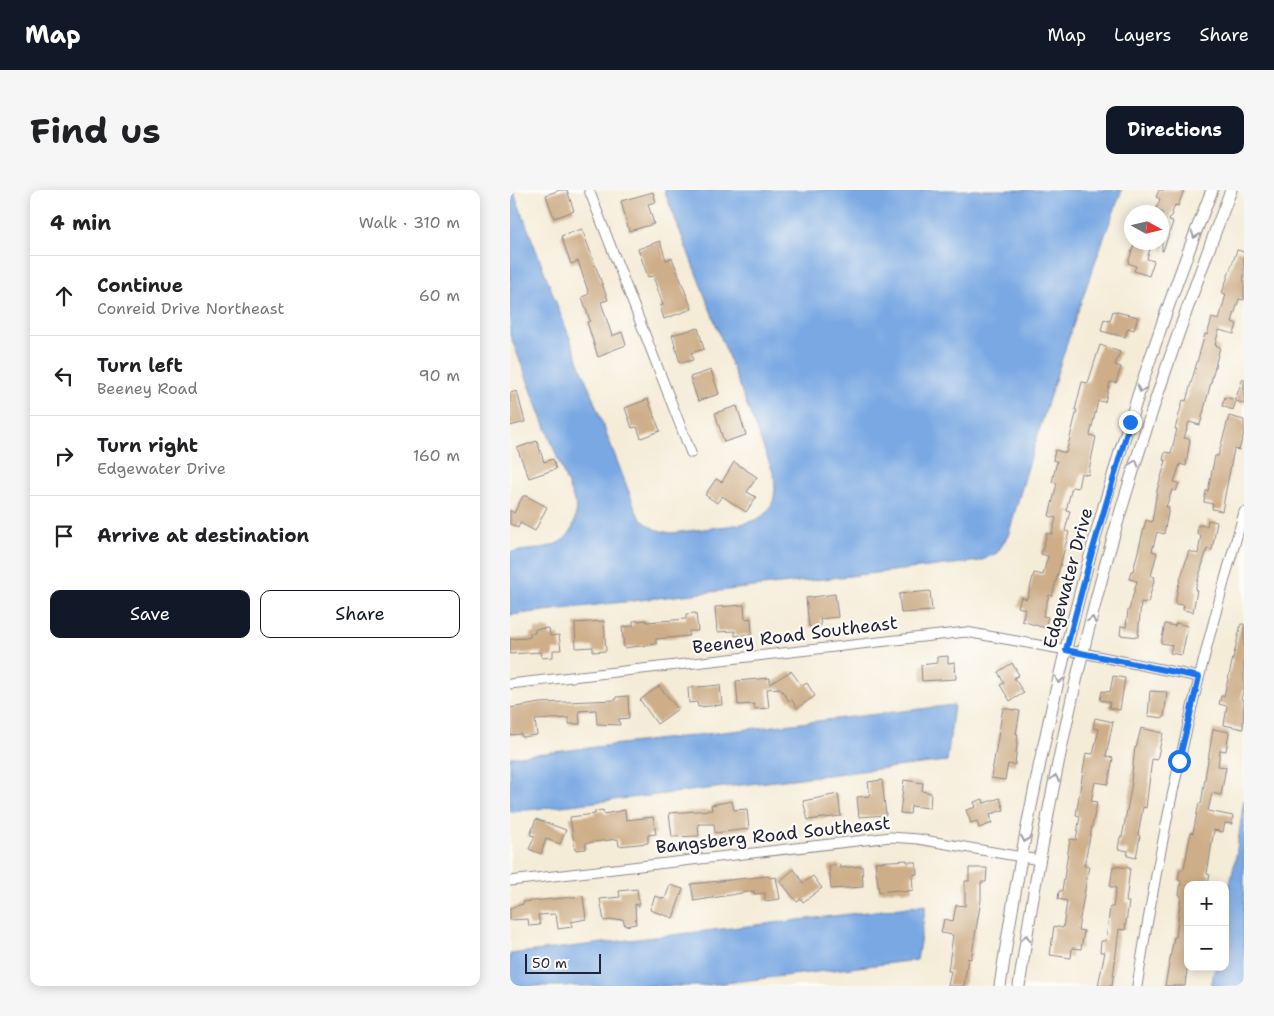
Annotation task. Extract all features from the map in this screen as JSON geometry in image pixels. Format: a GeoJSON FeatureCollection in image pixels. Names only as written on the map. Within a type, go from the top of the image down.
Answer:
{"type":"FeatureCollection","features":[{"type":"Feature","properties":{"kind":"street"},"geometry":{"type":"LineString","coordinates":[[589,190],[691,453]]}},
{"type":"Feature","properties":{"kind":"street","name":"Edgewater Drive"},"geometry":{"type":"LineString","coordinates":[[1000,986],[1021,857],[1044,744],[1092,552],[1147,369],[1186,257],[1212,190]]}},
{"type":"Feature","properties":{"kind":"street","name":"Edgewater Drive"},"geometry":{"type":"LineString","coordinates":[[1019,986],[1039,860],[1065,727],[1083,653],[1129,484],[1163,376],[1231,190]]}},
{"type":"Feature","properties":{"kind":"street"},"geometry":{"type":"LineString","coordinates":[[1147,369],[1163,376]]}},
{"type":"Feature","properties":{"kind":"street"},"geometry":{"type":"LineString","coordinates":[[1137,986],[1166,819],[1199,677],[1244,512]]}},
{"type":"Feature","properties":{"kind":"street","name":"Beeney Road Southeast"},"geometry":{"type":"LineString","coordinates":[[510,684],[954,633],[979,634],[1199,677]]}},
{"type":"Feature","properties":{"kind":"street","name":"Bangsberg Road Southeast"},"geometry":{"type":"LineString","coordinates":[[510,881],[891,837],[918,839],[1039,860]]}},
{"type":"Feature","properties":{"kind":"water"},"geometry":{"type":"Polygon","coordinates":[[[510,190],[513,190],[637,513],[652,528],[672,533],[754,520],[769,510],[775,490],[774,475],[664,190],[1122,190],[1061,362],[1008,536],[997,553],[980,561],[510,615],[510,552],[546,547],[564,539],[571,531],[575,520],[576,506],[510,335],[510,190]]]}},
{"type":"Feature","properties":{"kind":"water"},"geometry":{"type":"Polygon","coordinates":[[[954,705],[947,761],[510,812],[510,757],[954,705]]]}},
{"type":"Feature","properties":{"kind":"water"},"geometry":{"type":"Polygon","coordinates":[[[1244,800],[1244,986],[1211,986],[1214,971],[1229,971],[1229,889],[1244,800]]]}},
{"type":"Feature","properties":{"kind":"water"},"geometry":{"type":"Polygon","coordinates":[[[926,905],[917,960],[700,986],[510,986],[510,954],[926,905]]]}},
{"type":"Feature","properties":{"kind":"building"},"geometry":{"type":"Polygon","coordinates":[[[560,190],[567,190],[574,211],[554,218],[546,195],[560,190]]]}},
{"type":"Feature","properties":{"kind":"building"},"geometry":{"type":"Polygon","coordinates":[[[1159,190],[1184,190],[1178,206],[1175,205],[1169,221],[1169,205],[1158,205],[1160,199],[1156,197],[1159,190]]]}},
{"type":"Feature","properties":{"kind":"building"},"geometry":{"type":"Polygon","coordinates":[[[653,192],[656,202],[648,204],[654,224],[629,231],[621,201],[653,192]]]}},
{"type":"Feature","properties":{"kind":"building"},"geometry":{"type":"Polygon","coordinates":[[[1169,221],[1173,222],[1169,234],[1169,221]]]}},
{"type":"Feature","properties":{"kind":"building"},"geometry":{"type":"Polygon","coordinates":[[[582,229],[608,300],[601,302],[612,336],[622,332],[626,345],[598,357],[587,322],[590,321],[582,297],[589,294],[578,261],[571,264],[561,236],[582,229]]]}},
{"type":"Feature","properties":{"kind":"building"},"geometry":{"type":"Polygon","coordinates":[[[660,241],[666,260],[672,258],[692,309],[664,319],[660,306],[663,305],[653,276],[648,277],[638,249],[660,241]]]}},
{"type":"Feature","properties":{"kind":"building"},"geometry":{"type":"Polygon","coordinates":[[[1132,250],[1150,250],[1147,259],[1154,261],[1149,276],[1134,271],[1136,266],[1128,263],[1132,250]]]}},
{"type":"Feature","properties":{"kind":"building"},"geometry":{"type":"Polygon","coordinates":[[[1237,250],[1244,252],[1244,300],[1239,299],[1232,322],[1237,324],[1234,334],[1219,330],[1215,345],[1220,347],[1200,425],[1189,422],[1184,438],[1190,439],[1186,466],[1180,464],[1174,482],[1179,483],[1176,491],[1172,490],[1166,507],[1169,507],[1164,534],[1157,532],[1152,551],[1157,553],[1151,576],[1155,577],[1148,603],[1141,602],[1138,637],[1120,635],[1121,626],[1126,627],[1128,610],[1137,581],[1129,579],[1131,571],[1133,571],[1146,520],[1152,522],[1157,490],[1166,461],[1163,460],[1165,452],[1171,453],[1183,400],[1186,401],[1205,334],[1207,335],[1212,318],[1219,320],[1226,294],[1222,293],[1237,250]]]}},
{"type":"Feature","properties":{"kind":"building"},"geometry":{"type":"Polygon","coordinates":[[[1113,311],[1138,317],[1134,330],[1128,328],[1125,337],[1101,331],[1104,319],[1110,321],[1113,311]]]}},
{"type":"Feature","properties":{"kind":"building"},"geometry":{"type":"Polygon","coordinates":[[[698,328],[704,349],[691,353],[693,360],[680,363],[672,335],[698,328]]]}},
{"type":"Feature","properties":{"kind":"building"},"geometry":{"type":"Polygon","coordinates":[[[1100,345],[1120,352],[1115,365],[1121,367],[1116,383],[1110,382],[1105,402],[1098,401],[1090,435],[1096,437],[1088,475],[1081,473],[1078,488],[1072,487],[1066,510],[1070,511],[1065,531],[1069,532],[1052,596],[1049,595],[1043,616],[1048,617],[1045,628],[1022,621],[1025,609],[1018,607],[1021,597],[1027,599],[1034,573],[1043,575],[1048,556],[1041,554],[1047,533],[1052,534],[1056,518],[1049,516],[1057,483],[1052,482],[1057,461],[1053,460],[1055,450],[1066,453],[1082,382],[1088,383],[1100,345]]]}},
{"type":"Feature","properties":{"kind":"building"},"geometry":{"type":"Polygon","coordinates":[[[711,370],[719,394],[698,401],[690,377],[711,370]]]}},
{"type":"Feature","properties":{"kind":"building"},"geometry":{"type":"Polygon","coordinates":[[[1243,378],[1244,404],[1236,401],[1233,410],[1222,406],[1225,397],[1235,400],[1243,378]]]}},
{"type":"Feature","properties":{"kind":"building"},"geometry":{"type":"Polygon","coordinates":[[[517,391],[525,422],[510,426],[510,393],[517,391]]]}},
{"type":"Feature","properties":{"kind":"building"},"geometry":{"type":"Polygon","coordinates":[[[648,399],[660,431],[641,438],[637,427],[632,428],[625,408],[648,399]]]}},
{"type":"Feature","properties":{"kind":"building"},"geometry":{"type":"Polygon","coordinates":[[[737,406],[746,435],[724,442],[715,413],[737,406]]]}},
{"type":"Feature","properties":{"kind":"building"},"geometry":{"type":"Polygon","coordinates":[[[1229,416],[1244,420],[1244,433],[1239,450],[1234,449],[1222,511],[1212,509],[1213,504],[1204,502],[1215,456],[1218,456],[1229,416]]]}},
{"type":"Feature","properties":{"kind":"building"},"geometry":{"type":"Polygon","coordinates":[[[537,441],[544,462],[553,459],[556,469],[529,478],[517,448],[537,441]]]}},
{"type":"Feature","properties":{"kind":"building"},"geometry":{"type":"Polygon","coordinates":[[[734,462],[757,477],[747,492],[756,497],[746,512],[722,496],[717,503],[705,495],[716,479],[722,482],[734,462]]]}},
{"type":"Feature","properties":{"kind":"building"},"geometry":{"type":"Polygon","coordinates":[[[523,496],[547,507],[535,531],[520,523],[518,528],[510,524],[510,510],[514,513],[523,496]]]}},
{"type":"Feature","properties":{"kind":"building"},"geometry":{"type":"Polygon","coordinates":[[[1208,520],[1217,522],[1212,550],[1207,549],[1195,590],[1197,590],[1193,612],[1183,610],[1184,605],[1175,604],[1178,587],[1189,551],[1198,554],[1201,535],[1197,534],[1198,525],[1207,526],[1208,520]]]}},
{"type":"Feature","properties":{"kind":"building"},"geometry":{"type":"Polygon","coordinates":[[[930,591],[932,611],[901,613],[899,594],[930,591]]]}},
{"type":"Feature","properties":{"kind":"building"},"geometry":{"type":"Polygon","coordinates":[[[835,594],[838,617],[820,619],[821,626],[809,627],[806,598],[835,594]]]}},
{"type":"Feature","properties":{"kind":"building"},"geometry":{"type":"Polygon","coordinates":[[[744,605],[745,619],[751,618],[752,634],[735,636],[735,631],[717,632],[715,607],[744,605]]]}},
{"type":"Feature","properties":{"kind":"building"},"geometry":{"type":"Polygon","coordinates":[[[696,613],[698,631],[689,631],[689,636],[656,639],[656,644],[624,648],[622,627],[633,626],[633,621],[646,620],[647,622],[686,619],[686,614],[696,613]]]}},
{"type":"Feature","properties":{"kind":"building"},"geometry":{"type":"Polygon","coordinates":[[[604,621],[606,651],[593,652],[593,647],[576,648],[575,623],[604,621]]]}},
{"type":"Feature","properties":{"kind":"building"},"geometry":{"type":"Polygon","coordinates":[[[1176,623],[1188,626],[1182,655],[1170,653],[1172,645],[1161,643],[1165,624],[1175,626],[1176,623]]]}},
{"type":"Feature","properties":{"kind":"building"},"geometry":{"type":"Polygon","coordinates":[[[1241,624],[1244,624],[1244,687],[1241,699],[1244,700],[1243,729],[1224,725],[1227,706],[1219,704],[1221,696],[1224,696],[1241,624]]]}},
{"type":"Feature","properties":{"kind":"building"},"geometry":{"type":"Polygon","coordinates":[[[549,628],[550,636],[559,635],[561,650],[553,650],[553,657],[542,658],[541,652],[510,654],[510,639],[527,638],[530,637],[530,633],[535,633],[535,629],[549,628]]]}},
{"type":"Feature","properties":{"kind":"building"},"geometry":{"type":"Polygon","coordinates":[[[948,656],[948,663],[955,662],[956,679],[922,681],[921,665],[937,663],[937,657],[948,656]]]}},
{"type":"Feature","properties":{"kind":"building"},"geometry":{"type":"Polygon","coordinates":[[[1012,663],[1019,675],[1014,678],[1024,693],[1010,701],[1000,685],[1004,683],[998,672],[1012,663]]]}},
{"type":"Feature","properties":{"kind":"building"},"geometry":{"type":"Polygon","coordinates":[[[791,671],[802,686],[807,683],[815,696],[797,708],[791,699],[789,701],[780,688],[767,689],[769,708],[755,709],[754,704],[738,705],[736,681],[770,678],[770,684],[791,671]]]}},
{"type":"Feature","properties":{"kind":"building"},"geometry":{"type":"Polygon","coordinates":[[[1113,676],[1125,678],[1120,710],[1109,708],[1110,702],[1100,700],[1102,691],[1110,692],[1113,676]]]}},
{"type":"Feature","properties":{"kind":"building"},"geometry":{"type":"Polygon","coordinates":[[[720,685],[722,705],[698,707],[697,702],[689,703],[688,688],[720,685]]]}},
{"type":"Feature","properties":{"kind":"building"},"geometry":{"type":"Polygon","coordinates":[[[659,686],[678,709],[657,724],[640,700],[659,686]]]}},
{"type":"Feature","properties":{"kind":"building"},"geometry":{"type":"Polygon","coordinates":[[[1150,691],[1167,692],[1164,718],[1148,716],[1150,691]]]}},
{"type":"Feature","properties":{"kind":"building"},"geometry":{"type":"Polygon","coordinates":[[[628,696],[629,718],[619,719],[620,725],[597,724],[596,710],[579,711],[580,724],[569,724],[569,718],[535,720],[537,735],[522,737],[521,734],[510,735],[510,708],[540,703],[616,700],[616,697],[628,696]]]}},
{"type":"Feature","properties":{"kind":"building"},"geometry":{"type":"Polygon","coordinates":[[[1003,708],[1020,711],[1016,734],[1018,734],[1015,765],[1008,764],[1005,780],[991,778],[1003,708]]]}},
{"type":"Feature","properties":{"kind":"building"},"geometry":{"type":"Polygon","coordinates":[[[1095,718],[1113,722],[1106,756],[1113,758],[1108,784],[1095,782],[1091,801],[1097,802],[1084,866],[1089,866],[1078,930],[1084,931],[1081,949],[1072,948],[1071,958],[1050,955],[1054,926],[1063,928],[1067,901],[1058,899],[1059,891],[1062,891],[1070,839],[1076,840],[1080,816],[1076,815],[1086,753],[1093,754],[1099,729],[1093,728],[1095,718]]]}},
{"type":"Feature","properties":{"kind":"building"},"geometry":{"type":"Polygon","coordinates":[[[1141,728],[1163,733],[1157,760],[1152,759],[1146,808],[1143,807],[1136,858],[1127,856],[1128,851],[1118,849],[1132,783],[1135,747],[1141,728]]]}},
{"type":"Feature","properties":{"kind":"building"},"geometry":{"type":"Polygon","coordinates":[[[1213,729],[1229,732],[1226,751],[1220,750],[1218,766],[1226,767],[1221,795],[1212,793],[1208,811],[1233,816],[1232,824],[1225,823],[1223,832],[1214,830],[1207,874],[1210,875],[1208,881],[1184,881],[1184,971],[1187,971],[1185,986],[1165,986],[1174,937],[1176,937],[1181,895],[1179,895],[1181,881],[1178,880],[1180,870],[1184,868],[1191,832],[1193,833],[1199,803],[1201,804],[1213,729]]]}},
{"type":"Feature","properties":{"kind":"building"},"geometry":{"type":"Polygon","coordinates":[[[882,780],[886,815],[859,817],[857,797],[870,796],[868,782],[882,780]]]}},
{"type":"Feature","properties":{"kind":"building"},"geometry":{"type":"Polygon","coordinates":[[[904,780],[923,783],[922,791],[931,793],[930,808],[911,806],[910,814],[900,813],[904,780]]]}},
{"type":"Feature","properties":{"kind":"building"},"geometry":{"type":"Polygon","coordinates":[[[838,794],[841,816],[808,820],[803,801],[838,794]]]}},
{"type":"Feature","properties":{"kind":"building"},"geometry":{"type":"Polygon","coordinates":[[[1000,798],[1004,810],[990,814],[992,823],[979,828],[977,821],[971,823],[966,810],[976,807],[974,802],[983,799],[984,803],[1000,798]]]}},
{"type":"Feature","properties":{"kind":"building"},"geometry":{"type":"Polygon","coordinates":[[[732,801],[734,810],[747,809],[749,829],[715,833],[714,824],[698,824],[699,836],[672,837],[669,813],[712,810],[711,805],[732,801]]]}},
{"type":"Feature","properties":{"kind":"building"},"geometry":{"type":"Polygon","coordinates":[[[603,810],[604,814],[625,810],[626,820],[653,817],[656,834],[648,835],[648,843],[619,846],[618,839],[586,843],[586,849],[575,850],[570,817],[595,814],[595,811],[603,810]]]}},
{"type":"Feature","properties":{"kind":"building"},"geometry":{"type":"Polygon","coordinates":[[[536,819],[566,830],[560,844],[546,839],[541,854],[529,849],[535,836],[530,835],[536,819]]]}},
{"type":"Feature","properties":{"kind":"building"},"geometry":{"type":"Polygon","coordinates":[[[907,860],[907,862],[916,862],[917,874],[912,875],[913,890],[879,892],[875,862],[907,860]]]}},
{"type":"Feature","properties":{"kind":"building"},"geometry":{"type":"Polygon","coordinates":[[[839,864],[840,868],[862,866],[863,887],[831,889],[829,866],[839,864]]]}},
{"type":"Feature","properties":{"kind":"building"},"geometry":{"type":"Polygon","coordinates":[[[1113,866],[1130,868],[1126,902],[1129,902],[1125,930],[1119,929],[1112,986],[1098,986],[1105,952],[1100,952],[1101,941],[1106,941],[1110,907],[1113,907],[1116,888],[1110,887],[1113,866]]]}},
{"type":"Feature","properties":{"kind":"building"},"geometry":{"type":"Polygon","coordinates":[[[969,868],[987,868],[986,882],[981,882],[981,900],[971,959],[968,958],[964,986],[948,986],[951,971],[948,971],[953,935],[941,933],[944,919],[953,921],[956,905],[965,906],[965,881],[969,881],[969,868]]]}},
{"type":"Feature","properties":{"kind":"building"},"geometry":{"type":"Polygon","coordinates":[[[794,869],[803,883],[813,876],[822,888],[803,902],[801,899],[797,902],[780,881],[794,869]]]}},
{"type":"Feature","properties":{"kind":"building"},"geometry":{"type":"Polygon","coordinates":[[[768,876],[770,878],[776,877],[780,899],[765,901],[765,893],[754,894],[754,891],[694,901],[691,884],[768,876]]]}},
{"type":"Feature","properties":{"kind":"building"},"geometry":{"type":"Polygon","coordinates":[[[670,885],[683,889],[673,918],[650,910],[655,896],[665,899],[670,885]]]}},
{"type":"Feature","properties":{"kind":"building"},"geometry":{"type":"Polygon","coordinates":[[[637,889],[639,906],[635,904],[636,924],[625,926],[623,919],[604,921],[600,899],[620,897],[619,891],[637,889]]]}},
{"type":"Feature","properties":{"kind":"building"},"geometry":{"type":"Polygon","coordinates":[[[583,896],[586,919],[571,922],[572,927],[558,929],[556,914],[538,915],[540,925],[529,926],[528,919],[510,920],[510,908],[523,904],[523,902],[583,896]]]}},
{"type":"Feature","properties":{"kind":"route"},"geometry":{"type":"LineString","coordinates":[[1130,422],[1066,650],[1199,677],[1179,761]]}}]}
